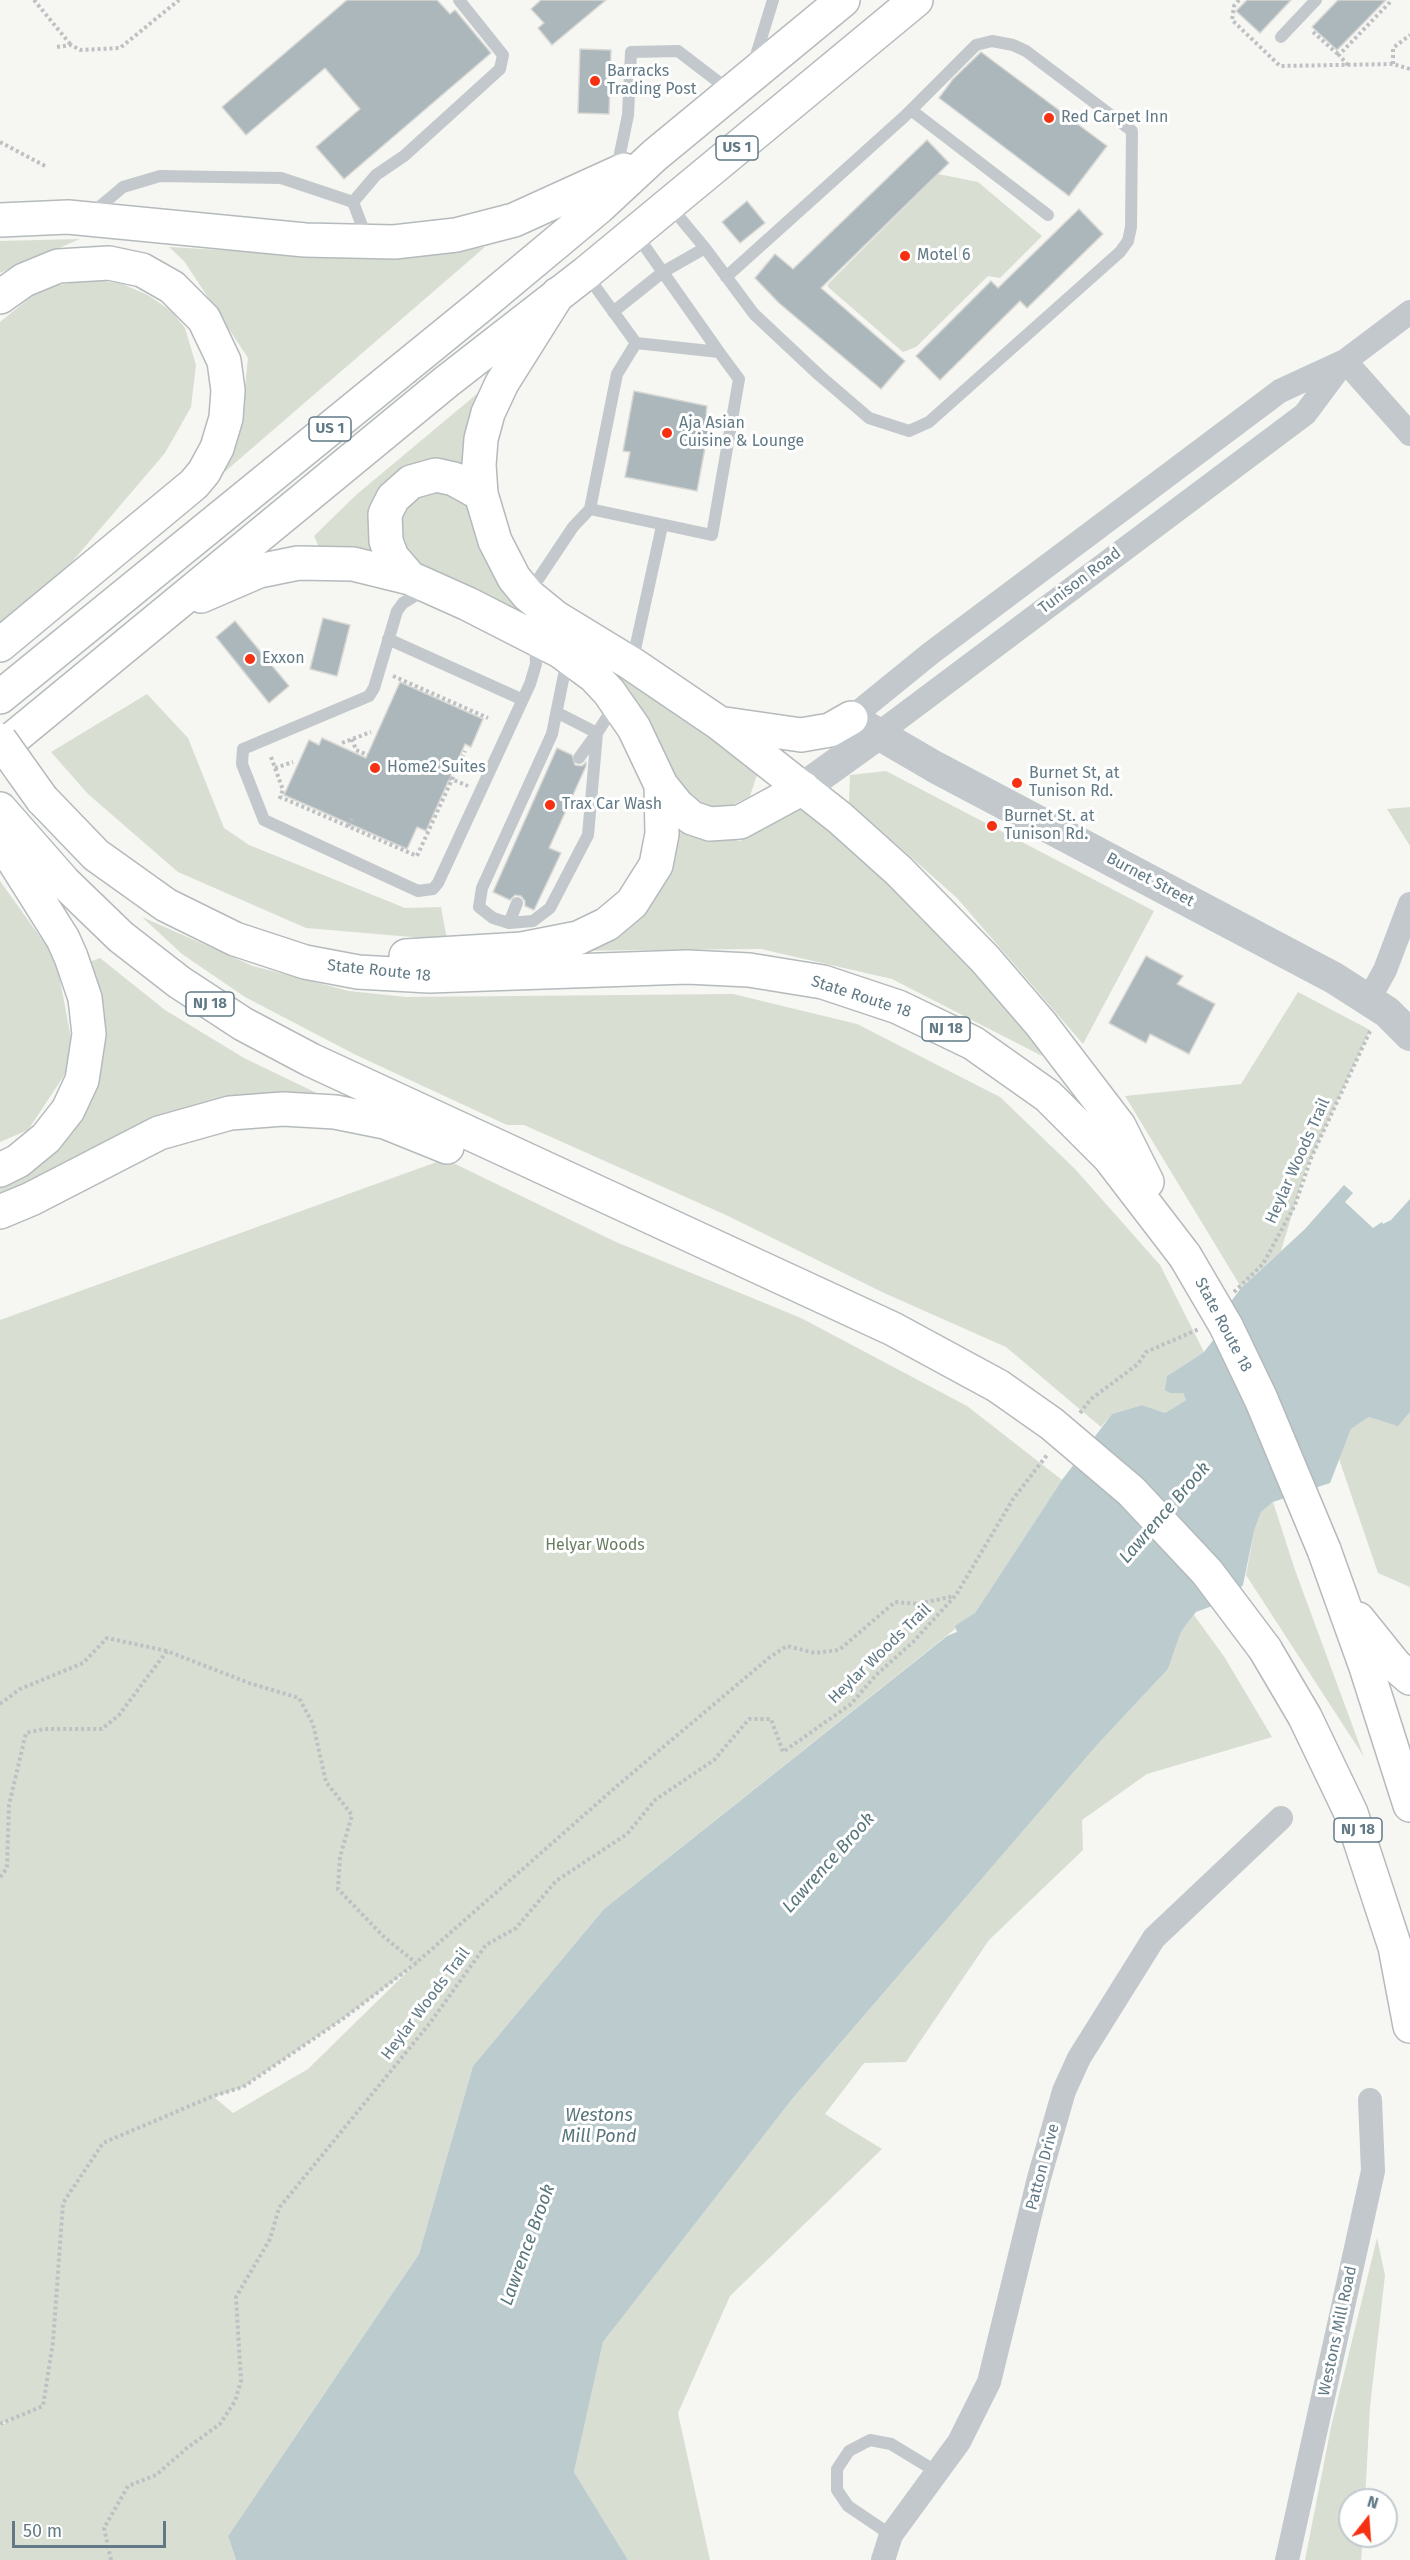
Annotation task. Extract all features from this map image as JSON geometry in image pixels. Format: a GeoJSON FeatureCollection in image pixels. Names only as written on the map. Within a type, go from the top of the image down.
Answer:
{"type":"FeatureCollection","features":[{"type":"Feature","properties":{"kind":"highway","name":"US 1"},"geometry":{"type":"LineString","coordinates":[[0,697],[479,307],[599,207],[655,155],[843,0]]}},
{"type":"Feature","properties":{"kind":"highway","name":"US 1"},"geometry":{"type":"LineString","coordinates":[[0,749],[13,733],[586,273],[916,0]]}},
{"type":"Feature","properties":{"kind":"highway"},"geometry":{"type":"LineString","coordinates":[[0,220],[76,218],[368,243],[423,240],[489,228],[537,212],[655,155]]}},
{"type":"Feature","properties":{"kind":"highway"},"geometry":{"type":"LineString","coordinates":[[0,200],[76,218]]}},
{"type":"Feature","properties":{"kind":"highway"},"geometry":{"type":"LineString","coordinates":[[0,297],[24,280],[58,266],[108,263],[142,270],[172,286],[204,319],[224,361],[228,390],[226,418],[217,448],[204,472],[194,484],[0,645]]}},
{"type":"Feature","properties":{"kind":"highway"},"geometry":{"type":"LineString","coordinates":[[558,294],[502,383],[488,413],[480,452],[481,494],[500,554],[528,595],[555,617],[632,664],[719,723],[803,788],[928,899],[985,958],[1041,1024],[1119,1126],[1185,1256]]}},
{"type":"Feature","properties":{"kind":"highway"},"geometry":{"type":"LineString","coordinates":[[419,582],[392,557],[386,541],[385,514],[393,498],[411,482],[436,475],[454,478],[481,494]]}},
{"type":"Feature","properties":{"kind":"highway"},"geometry":{"type":"LineString","coordinates":[[166,611],[260,571],[298,563],[353,564],[419,582],[535,638],[568,656],[594,676],[617,703],[644,747],[661,785],[684,812],[701,822],[719,825],[752,818],[803,788]]}},
{"type":"Feature","properties":{"kind":"highway"},"geometry":{"type":"LineString","coordinates":[[719,723],[801,735],[864,726]]}},
{"type":"Feature","properties":{"kind":"highway"},"geometry":{"type":"LineString","coordinates":[[0,756],[13,733]]}},
{"type":"Feature","properties":{"kind":"highway","name":"State Route 18"},"geometry":{"type":"LineString","coordinates":[[13,733],[42,799],[96,855],[166,905],[235,939],[305,962],[358,972],[429,976],[687,968],[749,970],[823,982],[874,998],[926,1019],[973,1043],[1048,1096],[1109,1157],[1185,1256],[1226,1326],[1261,1400],[1324,1550],[1410,1805]]}},
{"type":"Feature","properties":{"kind":"highway"},"geometry":{"type":"LineString","coordinates":[[305,962],[522,949],[563,942],[593,932],[621,915],[638,896],[650,877],[662,834],[661,785]]}},
{"type":"Feature","properties":{"kind":"highway","name":"NJ 18"},"geometry":{"type":"LineString","coordinates":[[0,809],[64,882],[114,930],[150,961],[210,1003],[311,1060],[902,1334],[998,1386],[1071,1439],[1138,1498],[1208,1572],[1265,1649],[1305,1717],[1351,1813],[1395,1947],[1410,2026]]}},
{"type":"Feature","properties":{"kind":"highway"},"geometry":{"type":"LineString","coordinates":[[0,818],[14,861],[57,929],[71,957],[85,998],[89,1034],[84,1073],[68,1110],[46,1138],[18,1161],[0,1170]]}},
{"type":"Feature","properties":{"kind":"highway"},"geometry":{"type":"LineString","coordinates":[[0,1212],[32,1199],[159,1133],[204,1119],[256,1110],[309,1110],[361,1116],[385,1122],[457,1152],[541,1166]]}},
{"type":"Feature","properties":{"kind":"highway"},"geometry":{"type":"LineString","coordinates":[[1342,1599],[1395,1665],[1410,1678]]}},
{"type":"Feature","properties":{"kind":"street","name":"Tunison Road"},"geometry":{"type":"LineString","coordinates":[[803,788],[864,726],[905,673],[1280,391],[1345,361],[1410,312]]}},
{"type":"Feature","properties":{"kind":"street","name":"Tunison Road"},"geometry":{"type":"LineString","coordinates":[[864,726],[1072,588],[1305,414],[1345,361]]}},
{"type":"Feature","properties":{"kind":"street"},"geometry":{"type":"LineString","coordinates":[[1345,361],[1410,434]]}},
{"type":"Feature","properties":{"kind":"street"},"geometry":{"type":"LineString","coordinates":[[1052,562],[1072,588]]}},
{"type":"Feature","properties":{"kind":"street","name":"Burnet Street"},"geometry":{"type":"LineString","coordinates":[[864,726],[935,767],[1242,928],[1378,1006],[1410,1035]]}},
{"type":"Feature","properties":{"kind":"street"},"geometry":{"type":"LineString","coordinates":[[1378,1006],[1385,970],[1410,904]]}},
{"type":"Feature","properties":{"kind":"street","name":"Patton Drive"},"geometry":{"type":"LineString","coordinates":[[883,2560],[891,2535],[959,2442],[989,2382],[1039,2178],[1064,2091],[1079,2058],[1154,1938],[1281,1818]]}},
{"type":"Feature","properties":{"kind":"street","name":"Westons Mill Road"},"geometry":{"type":"LineString","coordinates":[[1287,2560],[1373,2171],[1370,2100]]}},
{"type":"Feature","properties":{"kind":"lane"},"geometry":{"type":"LineString","coordinates":[[353,202],[376,175],[404,156],[500,69],[503,55],[459,0]]}},
{"type":"Feature","properties":{"kind":"lane"},"geometry":{"type":"LineString","coordinates":[[616,174],[628,115],[631,52],[678,51],[741,85],[773,0]]}},
{"type":"Feature","properties":{"kind":"lane"},"geometry":{"type":"LineString","coordinates":[[1281,37],[1316,0]]}},
{"type":"Feature","properties":{"kind":"lane"},"geometry":{"type":"LineString","coordinates":[[669,204],[754,314],[869,418],[909,431],[928,422],[990,369],[1035,325],[1112,259],[1128,241],[1131,226],[1132,131],[1087,94],[1026,51],[1013,45],[992,41],[975,45],[911,110],[726,277]]}},
{"type":"Feature","properties":{"kind":"lane"},"geometry":{"type":"LineString","coordinates":[[911,110],[1048,215]]}},
{"type":"Feature","properties":{"kind":"lane"},"geometry":{"type":"LineString","coordinates":[[76,218],[123,187],[160,176],[281,178],[353,202]]}},
{"type":"Feature","properties":{"kind":"lane"},"geometry":{"type":"LineString","coordinates":[[353,202],[368,243]]}},
{"type":"Feature","properties":{"kind":"lane"},"geometry":{"type":"LineString","coordinates":[[590,509],[712,535],[740,379],[635,233]]}},
{"type":"Feature","properties":{"kind":"lane"},"geometry":{"type":"LineString","coordinates":[[613,312],[663,272],[705,248]]}},
{"type":"Feature","properties":{"kind":"lane"},"geometry":{"type":"LineString","coordinates":[[586,273],[636,343],[719,352]]}},
{"type":"Feature","properties":{"kind":"lane"},"geometry":{"type":"LineString","coordinates":[[528,595],[573,527],[590,509],[617,375],[636,343]]}},
{"type":"Feature","properties":{"kind":"lane"},"geometry":{"type":"LineString","coordinates":[[632,664],[662,526]]}},
{"type":"Feature","properties":{"kind":"lane"},"geometry":{"type":"LineString","coordinates":[[419,582],[397,611],[374,688],[369,696],[243,749],[242,764],[264,820],[418,891],[430,891],[438,884],[534,674],[535,638]]}},
{"type":"Feature","properties":{"kind":"lane"},"geometry":{"type":"LineString","coordinates":[[388,639],[521,699]]}},
{"type":"Feature","properties":{"kind":"lane"},"geometry":{"type":"LineString","coordinates":[[568,656],[552,735],[483,888],[479,907],[494,918],[508,923],[533,921],[550,908],[588,835],[597,733]]}},
{"type":"Feature","properties":{"kind":"lane"},"geometry":{"type":"LineString","coordinates":[[579,758],[617,703]]}},
{"type":"Feature","properties":{"kind":"lane"},"geometry":{"type":"LineString","coordinates":[[558,714],[597,733]]}},
{"type":"Feature","properties":{"kind":"lane"},"geometry":{"type":"LineString","coordinates":[[508,923],[517,903]]}},
{"type":"Feature","properties":{"kind":"lane"},"geometry":{"type":"LineString","coordinates":[[891,2535],[848,2506],[837,2490],[837,2469],[849,2451],[870,2440],[891,2444],[937,2472]]}},
{"type":"Feature","properties":{"kind":"path"},"geometry":{"type":"LineString","coordinates":[[34,0],[71,45],[80,50],[120,48],[179,0]]}},
{"type":"Feature","properties":{"kind":"path"},"geometry":{"type":"LineString","coordinates":[[1239,0],[1234,6],[1232,20],[1280,66],[1393,64],[1410,69]]}},
{"type":"Feature","properties":{"kind":"path"},"geometry":{"type":"LineString","coordinates":[[1339,55],[1392,0]]}},
{"type":"Feature","properties":{"kind":"path"},"geometry":{"type":"LineString","coordinates":[[1313,32],[1348,65]]}},
{"type":"Feature","properties":{"kind":"path"},"geometry":{"type":"LineString","coordinates":[[1393,64],[1393,48],[1410,35]]}},
{"type":"Feature","properties":{"kind":"path"},"geometry":{"type":"LineString","coordinates":[[57,47],[71,45]]}},
{"type":"Feature","properties":{"kind":"path"},"geometry":{"type":"LineString","coordinates":[[0,142],[47,167]]}},
{"type":"Feature","properties":{"kind":"path"},"geometry":{"type":"LineString","coordinates":[[392,676],[488,718]]}},
{"type":"Feature","properties":{"kind":"path"},"geometry":{"type":"LineString","coordinates":[[342,743],[371,732]]}},
{"type":"Feature","properties":{"kind":"path"},"geometry":{"type":"LineString","coordinates":[[352,739],[356,750],[368,755]]}},
{"type":"Feature","properties":{"kind":"path"},"geometry":{"type":"LineString","coordinates":[[271,757],[283,790],[280,797],[417,856],[465,751]]}},
{"type":"Feature","properties":{"kind":"path"},"geometry":{"type":"LineString","coordinates":[[275,768],[293,762]]}},
{"type":"Feature","properties":{"kind":"path"},"geometry":{"type":"LineString","coordinates":[[348,826],[352,819]]}},
{"type":"Feature","properties":{"kind":"path","name":"Heylar Woods Trail"},"geometry":{"type":"LineString","coordinates":[[1228,1299],[1242,1282],[1263,1264],[1295,1205],[1311,1158],[1374,1023],[1378,1006]]}},
{"type":"Feature","properties":{"kind":"path"},"geometry":{"type":"LineString","coordinates":[[1077,1418],[1091,1399],[1138,1364],[1146,1352],[1207,1325]]}},
{"type":"Feature","properties":{"kind":"path","name":"Heylar Woods Trail"},"geometry":{"type":"LineString","coordinates":[[111,2560],[104,2528],[128,2486],[156,2475],[220,2424],[235,2401],[241,2381],[236,2297],[270,2239],[279,2208],[430,2023],[486,1945],[516,1928],[555,1881],[627,1834],[655,1800],[714,1760],[749,1719],[771,1719],[783,1752],[850,1704],[876,1675],[914,1642],[956,1595],[1013,1499],[1048,1454]]}},
{"type":"Feature","properties":{"kind":"path"},"geometry":{"type":"LineString","coordinates":[[0,2424],[43,2406],[53,2342],[63,2203],[103,2143],[213,2096],[243,2087],[344,2018],[416,1964],[616,1786],[770,1657],[787,1646],[815,1653],[839,1650],[895,1602],[918,1604],[956,1595]]}},
{"type":"Feature","properties":{"kind":"path"},"geometry":{"type":"LineString","coordinates":[[0,1704],[20,1689],[82,1663],[107,1638],[167,1651],[249,1683],[299,1698],[313,1724],[327,1782],[352,1815],[340,1857],[338,1889],[383,1936],[416,1964]]}},
{"type":"Feature","properties":{"kind":"path"},"geometry":{"type":"LineString","coordinates":[[0,1877],[7,1869],[9,1804],[26,1733],[43,1729],[102,1729],[119,1715],[167,1651]]}},
{"type":"Feature","properties":{"kind":"green space"},"geometry":{"type":"Polygon","coordinates":[[[938,174],[978,182],[1042,236],[1000,278],[988,276],[916,347],[903,352],[828,287],[828,284],[938,174]]]}},
{"type":"Feature","properties":{"kind":"green space"},"geometry":{"type":"Polygon","coordinates":[[[80,239],[0,273],[0,241],[80,239]]]}},
{"type":"Feature","properties":{"kind":"green space"},"geometry":{"type":"Polygon","coordinates":[[[169,247],[359,258],[485,247],[221,475],[242,417],[248,358],[184,261],[169,247]]]}},
{"type":"Feature","properties":{"kind":"green space"},"geometry":{"type":"Polygon","coordinates":[[[92,279],[122,284],[148,295],[171,311],[185,328],[196,365],[191,407],[165,453],[65,570],[0,624],[0,322],[42,288],[92,279]]]}},
{"type":"Feature","properties":{"kind":"green space"},"geometry":{"type":"Polygon","coordinates":[[[490,383],[467,472],[418,466],[380,556],[319,547],[314,536],[356,495],[490,383]]]}},
{"type":"Feature","properties":{"kind":"green space"},"geometry":{"type":"Polygon","coordinates":[[[444,490],[465,503],[539,623],[406,559],[397,520],[414,496],[444,490]]]}},
{"type":"Feature","properties":{"kind":"green space"},"geometry":{"type":"Polygon","coordinates":[[[604,667],[737,753],[757,775],[750,796],[723,810],[692,804],[604,667]]]}},
{"type":"Feature","properties":{"kind":"green space"},"geometry":{"type":"Polygon","coordinates":[[[147,694],[188,738],[224,828],[249,845],[405,908],[441,907],[447,940],[306,928],[178,872],[88,794],[51,752],[147,694]]]}},
{"type":"Feature","properties":{"kind":"green space"},"geometry":{"type":"Polygon","coordinates":[[[886,771],[1154,911],[1083,1044],[957,898],[849,802],[850,775],[886,771]]]}},
{"type":"Feature","properties":{"kind":"green space"},"geometry":{"type":"Polygon","coordinates":[[[799,806],[926,915],[1026,1028],[1042,1056],[892,979],[761,949],[555,951],[644,912],[682,828],[740,841],[799,806]]]}},
{"type":"Feature","properties":{"kind":"green space"},"geometry":{"type":"Polygon","coordinates":[[[1410,807],[1410,846],[1387,809],[1410,807]]]}},
{"type":"Feature","properties":{"kind":"green space"},"geometry":{"type":"Polygon","coordinates":[[[0,881],[56,959],[75,1059],[28,1130],[0,1142],[0,881]]]}},
{"type":"Feature","properties":{"kind":"green space"},"geometry":{"type":"Polygon","coordinates":[[[142,917],[253,966],[349,991],[406,997],[733,994],[857,1024],[1000,1097],[1075,1169],[1160,1265],[1204,1352],[1167,1376],[1170,1393],[1183,1393],[1186,1400],[1165,1413],[1142,1405],[1112,1414],[1101,1427],[1006,1347],[884,1293],[726,1215],[524,1125],[507,1125],[356,1055],[245,997],[182,954],[142,917]]]}},
{"type":"Feature","properties":{"kind":"green space"},"geometry":{"type":"Polygon","coordinates":[[[100,958],[165,1010],[244,1058],[325,1097],[297,1100],[0,1201],[0,1182],[60,1142],[89,962],[100,958]]]}},
{"type":"Feature","properties":{"kind":"green space"},"geometry":{"type":"Polygon","coordinates":[[[1298,992],[1370,1030],[1305,1171],[1281,1251],[1241,1287],[1125,1096],[1241,1084],[1298,992]]]}},
{"type":"Feature","properties":{"kind":"green space","name":"Helyar Woods"},"geometry":{"type":"Polygon","coordinates":[[[445,1159],[616,1242],[801,1318],[967,1406],[1062,1480],[975,1613],[604,1909],[473,2066],[419,2254],[228,2536],[236,2560],[0,2560],[0,2426],[15,2418],[0,2424],[0,1320],[445,1159]],[[411,1968],[344,2018],[243,2087],[214,2097],[233,2113],[308,2069],[411,1968]]]}},
{"type":"Feature","properties":{"kind":"green space"},"geometry":{"type":"Polygon","coordinates":[[[1410,1412],[1410,1587],[1378,1573],[1339,1459],[1351,1429],[1369,1417],[1398,1425],[1410,1412]]]}},
{"type":"Feature","properties":{"kind":"green space"},"geometry":{"type":"Polygon","coordinates":[[[1273,1502],[1295,1570],[1364,1757],[1246,1575],[1254,1531],[1261,1512],[1273,1502]]]}},
{"type":"Feature","properties":{"kind":"green space"},"geometry":{"type":"Polygon","coordinates":[[[1194,1615],[1225,1658],[1272,1737],[1147,1774],[1082,1820],[1083,1850],[989,1940],[906,2062],[864,2063],[825,2114],[882,2149],[730,2296],[678,2413],[710,2560],[628,2560],[574,2472],[603,2342],[793,2098],[1097,1745],[1168,1669],[1181,1632],[1194,1615]]]}},
{"type":"Feature","properties":{"kind":"green space"},"geometry":{"type":"Polygon","coordinates":[[[1377,2238],[1385,2275],[1370,2407],[1366,2488],[1338,2488],[1338,2548],[1362,2548],[1361,2560],[1305,2560],[1331,2427],[1377,2238]]]}},
{"type":"Feature","properties":{"kind":"water","name":"Westons Mill Pond"},"geometry":{"type":"Polygon","coordinates":[[[1344,1185],[1353,1193],[1345,1202],[1373,1228],[1382,1222],[1383,1224],[1391,1220],[1410,1199],[1410,1412],[1398,1426],[1369,1417],[1351,1429],[1330,1483],[1273,1502],[1261,1512],[1254,1531],[1243,1585],[1228,1600],[1196,1612],[1181,1632],[1168,1669],[1097,1745],[793,2098],[603,2342],[574,2472],[628,2560],[236,2560],[228,2536],[419,2254],[473,2066],[604,1909],[947,1636],[957,1632],[955,1626],[975,1613],[1062,1480],[1112,1414],[1142,1405],[1165,1413],[1186,1400],[1183,1393],[1170,1393],[1165,1390],[1167,1376],[1204,1352],[1214,1339],[1227,1307],[1241,1288],[1305,1229],[1344,1185]]]}},
{"type":"Feature","properties":{"kind":"building"},"geometry":{"type":"Polygon","coordinates":[[[347,0],[437,0],[450,14],[455,10],[491,53],[344,179],[316,147],[360,109],[325,68],[246,135],[222,107],[347,0]]]}},
{"type":"Feature","properties":{"kind":"building"},"geometry":{"type":"Polygon","coordinates":[[[541,0],[606,0],[552,45],[538,28],[544,23],[531,9],[541,0]]]}},
{"type":"Feature","properties":{"kind":"building"},"geometry":{"type":"Polygon","coordinates":[[[1247,0],[1291,0],[1260,33],[1236,11],[1247,0]]]}},
{"type":"Feature","properties":{"kind":"building"},"geometry":{"type":"Polygon","coordinates":[[[1338,0],[1386,0],[1337,50],[1312,27],[1338,0]]]}},
{"type":"Feature","properties":{"kind":"building","name":"Barracks Trading Post"},"geometry":{"type":"Polygon","coordinates":[[[580,49],[611,50],[609,114],[578,113],[580,49]]]}},
{"type":"Feature","properties":{"kind":"building"},"geometry":{"type":"Polygon","coordinates":[[[981,52],[1107,146],[1069,196],[939,98],[953,79],[981,52]]]}},
{"type":"Feature","properties":{"kind":"building"},"geometry":{"type":"Polygon","coordinates":[[[927,140],[949,163],[821,288],[905,361],[881,389],[779,303],[755,278],[775,254],[793,269],[927,140]]]}},
{"type":"Feature","properties":{"kind":"building"},"geometry":{"type":"Polygon","coordinates":[[[747,201],[765,223],[740,243],[722,222],[747,201]]]}},
{"type":"Feature","properties":{"kind":"building"},"geometry":{"type":"Polygon","coordinates":[[[1079,209],[1103,234],[1027,308],[1020,301],[940,380],[916,356],[991,281],[998,288],[1079,209]]]}},
{"type":"Feature","properties":{"kind":"building","name":"Aja Asian Cuisine & Lounge"},"geometry":{"type":"Polygon","coordinates":[[[634,391],[707,406],[706,414],[711,415],[697,491],[625,477],[630,452],[623,451],[634,391]]]}},
{"type":"Feature","properties":{"kind":"building"},"geometry":{"type":"Polygon","coordinates":[[[323,618],[350,625],[337,676],[310,669],[323,618]]]}},
{"type":"Feature","properties":{"kind":"building","name":"Exxon"},"geometry":{"type":"Polygon","coordinates":[[[235,621],[289,686],[269,703],[216,637],[235,621]]]}},
{"type":"Feature","properties":{"kind":"building","name":"Home2 Suites"},"geometry":{"type":"Polygon","coordinates":[[[400,682],[483,719],[471,747],[465,744],[426,831],[417,827],[407,849],[284,795],[309,740],[319,745],[322,738],[366,758],[400,682]]]}},
{"type":"Feature","properties":{"kind":"building","name":"Trax Car Wash"},"geometry":{"type":"Polygon","coordinates":[[[557,748],[572,755],[575,765],[582,766],[586,762],[586,766],[549,848],[561,853],[534,910],[525,906],[525,901],[521,896],[515,895],[510,900],[493,892],[557,748]]]}},
{"type":"Feature","properties":{"kind":"building"},"geometry":{"type":"Polygon","coordinates":[[[1146,956],[1183,976],[1177,984],[1215,1004],[1189,1054],[1150,1034],[1146,1043],[1109,1023],[1146,956]]]}},
{"type":"Feature","properties":{"kind":"place","name":"Barracks Trading Post"},"geometry":{"type":"Point","coordinates":[595,81]}},
{"type":"Feature","properties":{"kind":"place","name":"Red Carpet Inn"},"geometry":{"type":"Point","coordinates":[1049,118]}},
{"type":"Feature","properties":{"kind":"place","name":"Motel 6"},"geometry":{"type":"Point","coordinates":[905,256]}},
{"type":"Feature","properties":{"kind":"place","name":"Aja Asian Cuisine & Lounge"},"geometry":{"type":"Point","coordinates":[667,433]}},
{"type":"Feature","properties":{"kind":"place","name":"Exxon"},"geometry":{"type":"Point","coordinates":[250,659]}},
{"type":"Feature","properties":{"kind":"place","name":"Home2 Suites"},"geometry":{"type":"Point","coordinates":[375,768]}},
{"type":"Feature","properties":{"kind":"place","name":"Burnet St, at Tunison Rd."},"geometry":{"type":"Point","coordinates":[1017,783]}},
{"type":"Feature","properties":{"kind":"place","name":"Trax Car Wash"},"geometry":{"type":"Point","coordinates":[550,805]}},
{"type":"Feature","properties":{"kind":"place","name":"Burnet St. at Tunison Rd."},"geometry":{"type":"Point","coordinates":[992,826]}},
{"type":"Feature","properties":{"kind":"water label","name":"Lawrence Brook"},"geometry":{"type":"Point","coordinates":[1165,1513]}},
{"type":"Feature","properties":{"kind":"water label","name":"Lawrence Brook"},"geometry":{"type":"Point","coordinates":[829,1863]}},
{"type":"Feature","properties":{"kind":"water label","name":"Lawrence Brook"},"geometry":{"type":"Point","coordinates":[528,2245]}}]}
